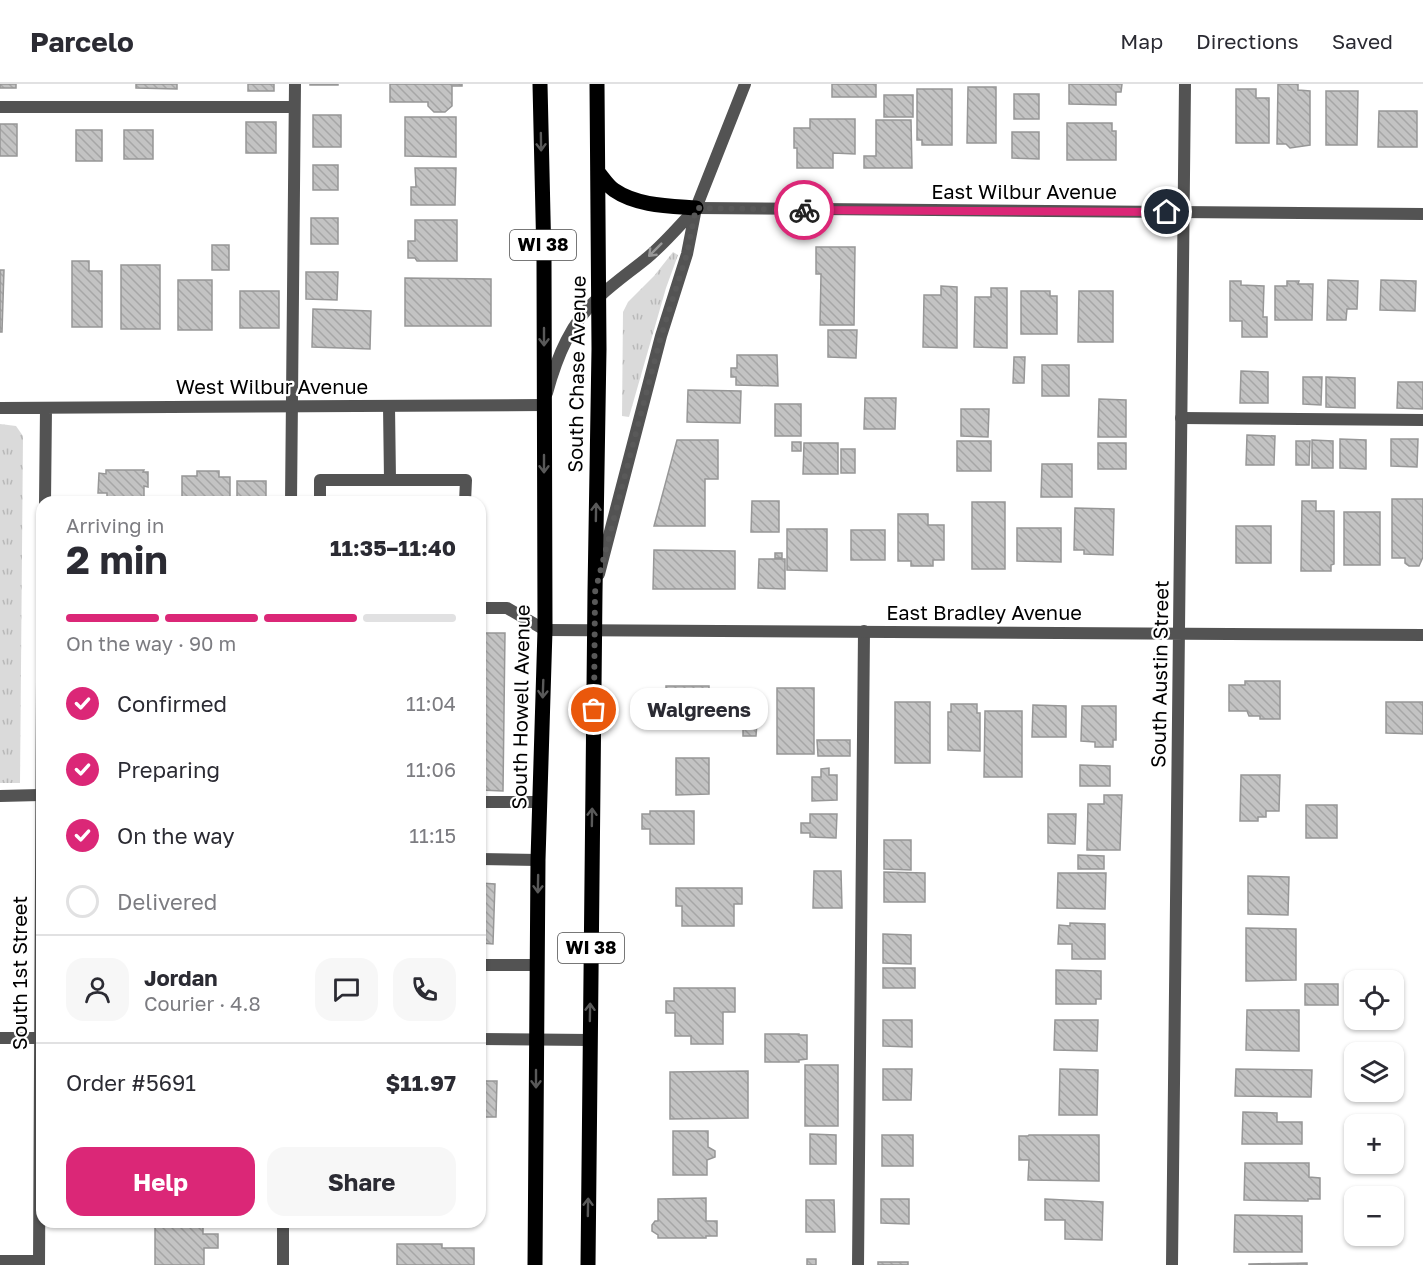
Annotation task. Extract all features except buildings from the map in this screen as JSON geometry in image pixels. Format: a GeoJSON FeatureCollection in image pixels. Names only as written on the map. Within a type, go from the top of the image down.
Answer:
{"type":"FeatureCollection","features":[{"type":"Feature","properties":{"kind":"main road","name":"South Chase Avenue"},"geometry":{"type":"LineString","coordinates":[[540,84],[544,405]]}},
{"type":"Feature","properties":{"kind":"main road","name":"South Chase Avenue"},"geometry":{"type":"LineString","coordinates":[[595,592],[599,296],[597,84]]}},
{"type":"Feature","properties":{"kind":"main road"},"geometry":{"type":"LineString","coordinates":[[598,172],[614,190],[631,198],[653,205],[696,208]]}},
{"type":"Feature","properties":{"kind":"main road","name":"South Howell Avenue"},"geometry":{"type":"LineString","coordinates":[[535,1265],[538,860],[545,630],[544,405]]}},
{"type":"Feature","properties":{"kind":"main road","name":"South Howell Avenue"},"geometry":{"type":"LineString","coordinates":[[588,1265],[595,592]]}},
{"type":"Feature","properties":{"kind":"street"},"geometry":{"type":"LineString","coordinates":[[291,496],[295,84]]}},
{"type":"Feature","properties":{"kind":"street","name":"South Howell Avenue"},"geometry":{"type":"LineString","coordinates":[[595,592],[661,336],[687,254],[696,208],[744,84]]}},
{"type":"Feature","properties":{"kind":"street","name":"South Austin Street"},"geometry":{"type":"LineString","coordinates":[[1172,1265],[1185,84]]}},
{"type":"Feature","properties":{"kind":"street"},"geometry":{"type":"LineString","coordinates":[[0,107],[294,107]]}},
{"type":"Feature","properties":{"kind":"street","name":"South Howell Avenue"},"geometry":{"type":"LineString","coordinates":[[544,405],[565,341],[580,318],[599,296],[649,256],[696,208]]}},
{"type":"Feature","properties":{"kind":"street","name":"East Wilbur Avenue"},"geometry":{"type":"LineString","coordinates":[[696,208],[1423,214]]}},
{"type":"Feature","properties":{"kind":"street","name":"West Wilbur Avenue"},"geometry":{"type":"LineString","coordinates":[[0,408],[544,405]]}},
{"type":"Feature","properties":{"kind":"street"},"geometry":{"type":"LineString","coordinates":[[389,406],[390,480]]}},
{"type":"Feature","properties":{"kind":"street"},"geometry":{"type":"LineString","coordinates":[[45,496],[46,408]]}},
{"type":"Feature","properties":{"kind":"street"},"geometry":{"type":"LineString","coordinates":[[1181,418],[1423,420]]}},
{"type":"Feature","properties":{"kind":"street"},"geometry":{"type":"LineString","coordinates":[[320,496],[320,480],[466,480],[465,496]]}},
{"type":"Feature","properties":{"kind":"street"},"geometry":{"type":"LineString","coordinates":[[486,608],[507,608],[545,630]]}},
{"type":"Feature","properties":{"kind":"street","name":"East Bradley Avenue"},"geometry":{"type":"LineString","coordinates":[[545,630],[1423,635]]}},
{"type":"Feature","properties":{"kind":"street"},"geometry":{"type":"LineString","coordinates":[[858,1265],[864,631]]}},
{"type":"Feature","properties":{"kind":"street"},"geometry":{"type":"LineString","coordinates":[[0,795],[36,795]]}},
{"type":"Feature","properties":{"kind":"street"},"geometry":{"type":"LineString","coordinates":[[486,802],[540,802]]}},
{"type":"Feature","properties":{"kind":"street"},"geometry":{"type":"LineString","coordinates":[[486,859],[538,860]]}},
{"type":"Feature","properties":{"kind":"street"},"geometry":{"type":"LineString","coordinates":[[486,965],[537,965]]}},
{"type":"Feature","properties":{"kind":"street"},"geometry":{"type":"LineString","coordinates":[[0,1038],[36,1038]]}},
{"type":"Feature","properties":{"kind":"street"},"geometry":{"type":"LineString","coordinates":[[486,1039],[590,1040]]}},
{"type":"Feature","properties":{"kind":"street","name":"South 1st Street"},"geometry":{"type":"LineString","coordinates":[[39,1228],[39,1263]]}},
{"type":"Feature","properties":{"kind":"street"},"geometry":{"type":"LineString","coordinates":[[283,1228],[283,1265]]}},
{"type":"Feature","properties":{"kind":"street"},"geometry":{"type":"LineString","coordinates":[[0,1261],[39,1263]]}},
{"type":"Feature","properties":{"kind":"green space"},"geometry":{"type":"Polygon","coordinates":[[[673,252],[678,255],[666,288],[629,417],[622,416],[623,312],[628,302],[654,276],[673,252]]]}},
{"type":"Feature","properties":{"kind":"green space"},"geometry":{"type":"Polygon","coordinates":[[[0,424],[16,426],[23,436],[20,783],[0,783],[0,424]]]}},
{"type":"Feature","properties":{"kind":"way so far"},"geometry":{"type":"LineString","coordinates":[[594,710],[595,592],[661,336],[687,254],[696,208],[804,210]]}},
{"type":"Feature","properties":{"kind":"place","name":"Walgreens"},"geometry":{"type":"Point","coordinates":[594,710]}},
{"type":"Feature","properties":{"kind":"route"},"geometry":{"type":"LineString","coordinates":[[804,210],[1167,212]]}}]}
